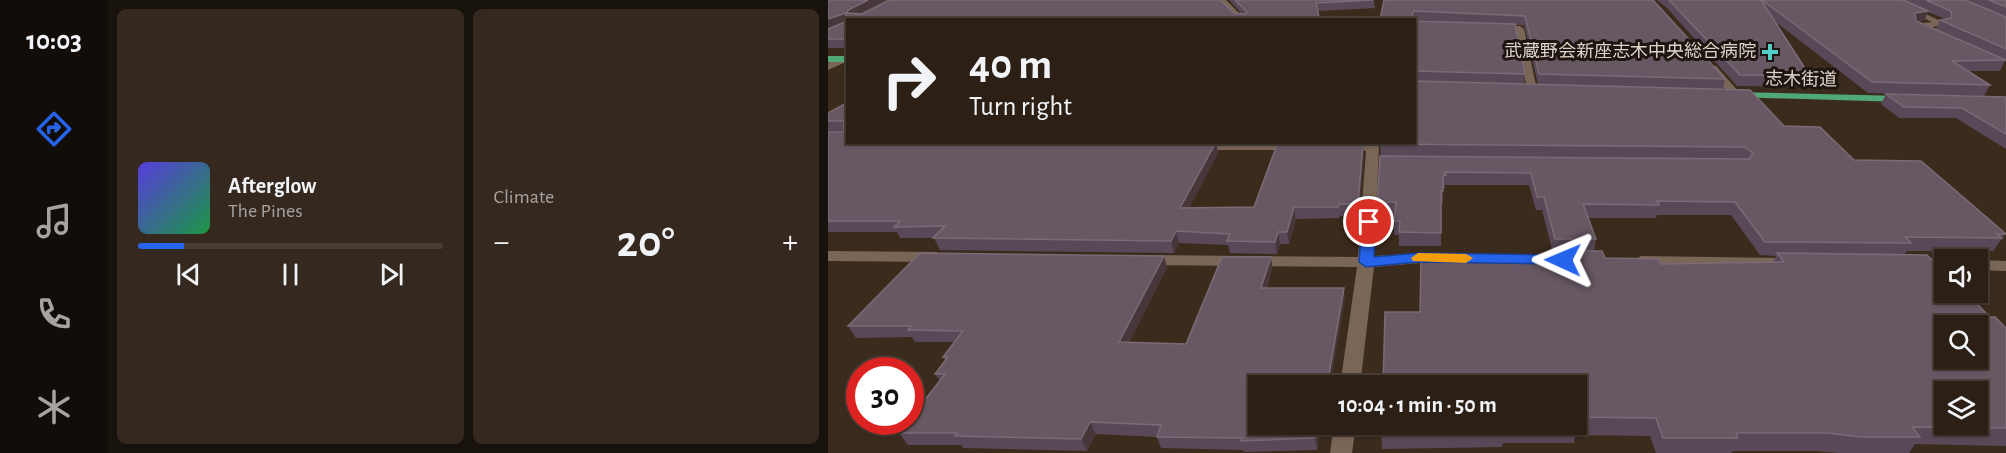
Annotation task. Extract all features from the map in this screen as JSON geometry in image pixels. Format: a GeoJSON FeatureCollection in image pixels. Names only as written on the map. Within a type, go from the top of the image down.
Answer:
{"type":"FeatureCollection","features":[{"type":"Feature","properties":{"kind":"main road"},"geometry":{"type":"LineString","coordinates":[[828,58],[846,59]]}},
{"type":"Feature","properties":{"kind":"main road","name":"志木街道"},"geometry":{"type":"LineString","coordinates":[[1731,95],[1911,99]]}},
{"type":"Feature","properties":{"kind":"street"},"geometry":{"type":"LineString","coordinates":[[1221,0],[1240,18]]}},
{"type":"Feature","properties":{"kind":"street"},"geometry":{"type":"LineString","coordinates":[[1889,0],[1943,24],[1916,26],[1936,35]]}},
{"type":"Feature","properties":{"kind":"street"},"geometry":{"type":"LineString","coordinates":[[1485,28],[1520,29],[1532,90]]}},
{"type":"Feature","properties":{"kind":"street"},"geometry":{"type":"LineString","coordinates":[[828,67],[846,59]]}},
{"type":"Feature","properties":{"kind":"street"},"geometry":{"type":"LineString","coordinates":[[1707,62],[1731,95]]}},
{"type":"Feature","properties":{"kind":"street"},"geometry":{"type":"LineString","coordinates":[[1178,146],[1305,146]]}},
{"type":"Feature","properties":{"kind":"street"},"geometry":{"type":"LineString","coordinates":[[1328,146],[1373,147],[1378,162],[1351,375]]}},
{"type":"Feature","properties":{"kind":"street"},"geometry":{"type":"LineString","coordinates":[[828,256],[948,258]]}},
{"type":"Feature","properties":{"kind":"street"},"geometry":{"type":"LineString","coordinates":[[1127,259],[1366,262],[1419,258],[1563,260]]}},
{"type":"Feature","properties":{"kind":"street"},"geometry":{"type":"LineString","coordinates":[[1622,261],[1801,263]]}},
{"type":"Feature","properties":{"kind":"street"},"geometry":{"type":"LineString","coordinates":[[1896,264],[1934,265]]}},
{"type":"Feature","properties":{"kind":"street"},"geometry":{"type":"LineString","coordinates":[[1988,265],[2006,266]]}},
{"type":"Feature","properties":{"kind":"street"},"geometry":{"type":"LineString","coordinates":[[1341,453],[1343,435]]}},
{"type":"Feature","properties":{"kind":"building"},"geometry":{"type":"Polygon","coordinates":[[[828,0],[868,0],[848,10],[847,13],[862,14],[889,0],[1220,0],[1234,13],[1245,14],[1247,12],[1235,0],[1373,0],[1316,3],[1319,17],[1306,18],[846,18],[846,39],[828,39],[828,29],[845,22],[846,13],[828,19],[828,0]]]}},
{"type":"Feature","properties":{"kind":"building"},"geometry":{"type":"Polygon","coordinates":[[[1384,0],[1653,0],[1725,79],[1539,74],[1525,16],[1414,11],[1412,13],[1413,18],[1380,18],[1384,0]]]}},
{"type":"Feature","properties":{"kind":"building"},"geometry":{"type":"Polygon","coordinates":[[[1669,0],[1761,0],[1810,76],[1740,75],[1669,0]]]}},
{"type":"Feature","properties":{"kind":"building"},"geometry":{"type":"Polygon","coordinates":[[[1762,0],[1903,0],[1928,11],[1915,13],[1916,21],[2006,60],[1952,61],[1990,85],[1872,82],[1762,0]]]}},
{"type":"Feature","properties":{"kind":"building"},"geometry":{"type":"Polygon","coordinates":[[[1926,0],[1965,0],[2006,17],[2006,49],[1940,20],[1952,18],[1951,11],[1926,0]]]}},
{"type":"Feature","properties":{"kind":"building"},"geometry":{"type":"Polygon","coordinates":[[[1989,0],[2006,0],[2006,7],[1989,0]]]}},
{"type":"Feature","properties":{"kind":"building"},"geometry":{"type":"Polygon","coordinates":[[[1416,21],[1515,24],[1525,74],[1416,71],[1416,21]]]}},
{"type":"Feature","properties":{"kind":"building"},"geometry":{"type":"Polygon","coordinates":[[[1416,81],[1750,90],[1784,126],[1820,127],[1854,160],[1921,161],[2006,234],[1997,234],[2002,238],[1905,237],[1911,243],[1765,242],[1735,202],[1657,201],[1659,205],[1583,204],[1596,239],[1555,239],[1544,197],[1537,197],[1531,173],[1445,172],[1443,191],[1441,191],[1441,233],[1399,232],[1400,221],[1394,221],[1396,202],[1377,202],[1380,156],[1749,159],[1753,153],[1744,147],[1381,144],[1416,144],[1416,81]]]}},
{"type":"Feature","properties":{"kind":"building"},"geometry":{"type":"Polygon","coordinates":[[[1886,94],[2006,97],[2006,134],[1962,108],[1904,107],[1886,94]]]}},
{"type":"Feature","properties":{"kind":"building"},"geometry":{"type":"Polygon","coordinates":[[[846,103],[846,144],[1215,144],[1180,208],[1254,207],[1277,144],[1363,144],[1358,204],[1339,204],[1338,207],[1294,207],[1287,232],[1278,232],[1275,242],[1227,241],[1230,234],[1176,231],[1171,241],[933,238],[945,226],[894,227],[900,221],[828,221],[828,132],[844,132],[844,121],[828,121],[828,113],[846,103]]]}},
{"type":"Feature","properties":{"kind":"building"},"geometry":{"type":"Polygon","coordinates":[[[1559,251],[1602,251],[1605,258],[1659,259],[1661,264],[1784,262],[1777,253],[1927,255],[1934,262],[1934,303],[1976,303],[2006,328],[2006,428],[1988,428],[1988,381],[1934,381],[1934,427],[1912,427],[1920,437],[1861,437],[1828,433],[1736,433],[1738,438],[1663,438],[1656,418],[1587,417],[1587,375],[1383,375],[1385,312],[1420,312],[1421,260],[1562,259],[1559,251]]]}},
{"type":"Feature","properties":{"kind":"building"},"geometry":{"type":"Polygon","coordinates":[[[920,253],[1164,256],[1119,342],[1186,344],[1222,257],[1271,257],[1261,288],[1344,288],[1329,375],[1248,375],[1248,435],[1315,435],[1315,438],[1241,441],[1242,438],[1157,437],[1161,425],[1090,422],[1081,439],[955,436],[957,433],[924,433],[924,401],[945,374],[935,374],[948,357],[943,357],[963,331],[908,330],[911,326],[848,326],[920,253]]]}},
{"type":"Feature","properties":{"kind":"slow traffic"},"geometry":{"type":"LineString","coordinates":[[1418,258],[1466,258]]}},
{"type":"Feature","properties":{"kind":"place","name":"武蔵野会新座志木中央総合病院"},"geometry":{"type":"Point","coordinates":[1770,52]}},
{"type":"Feature","properties":{"kind":"route"},"geometry":{"type":"LineString","coordinates":[[1369,222],[1366,262],[1419,258],[1563,260]]}}]}
